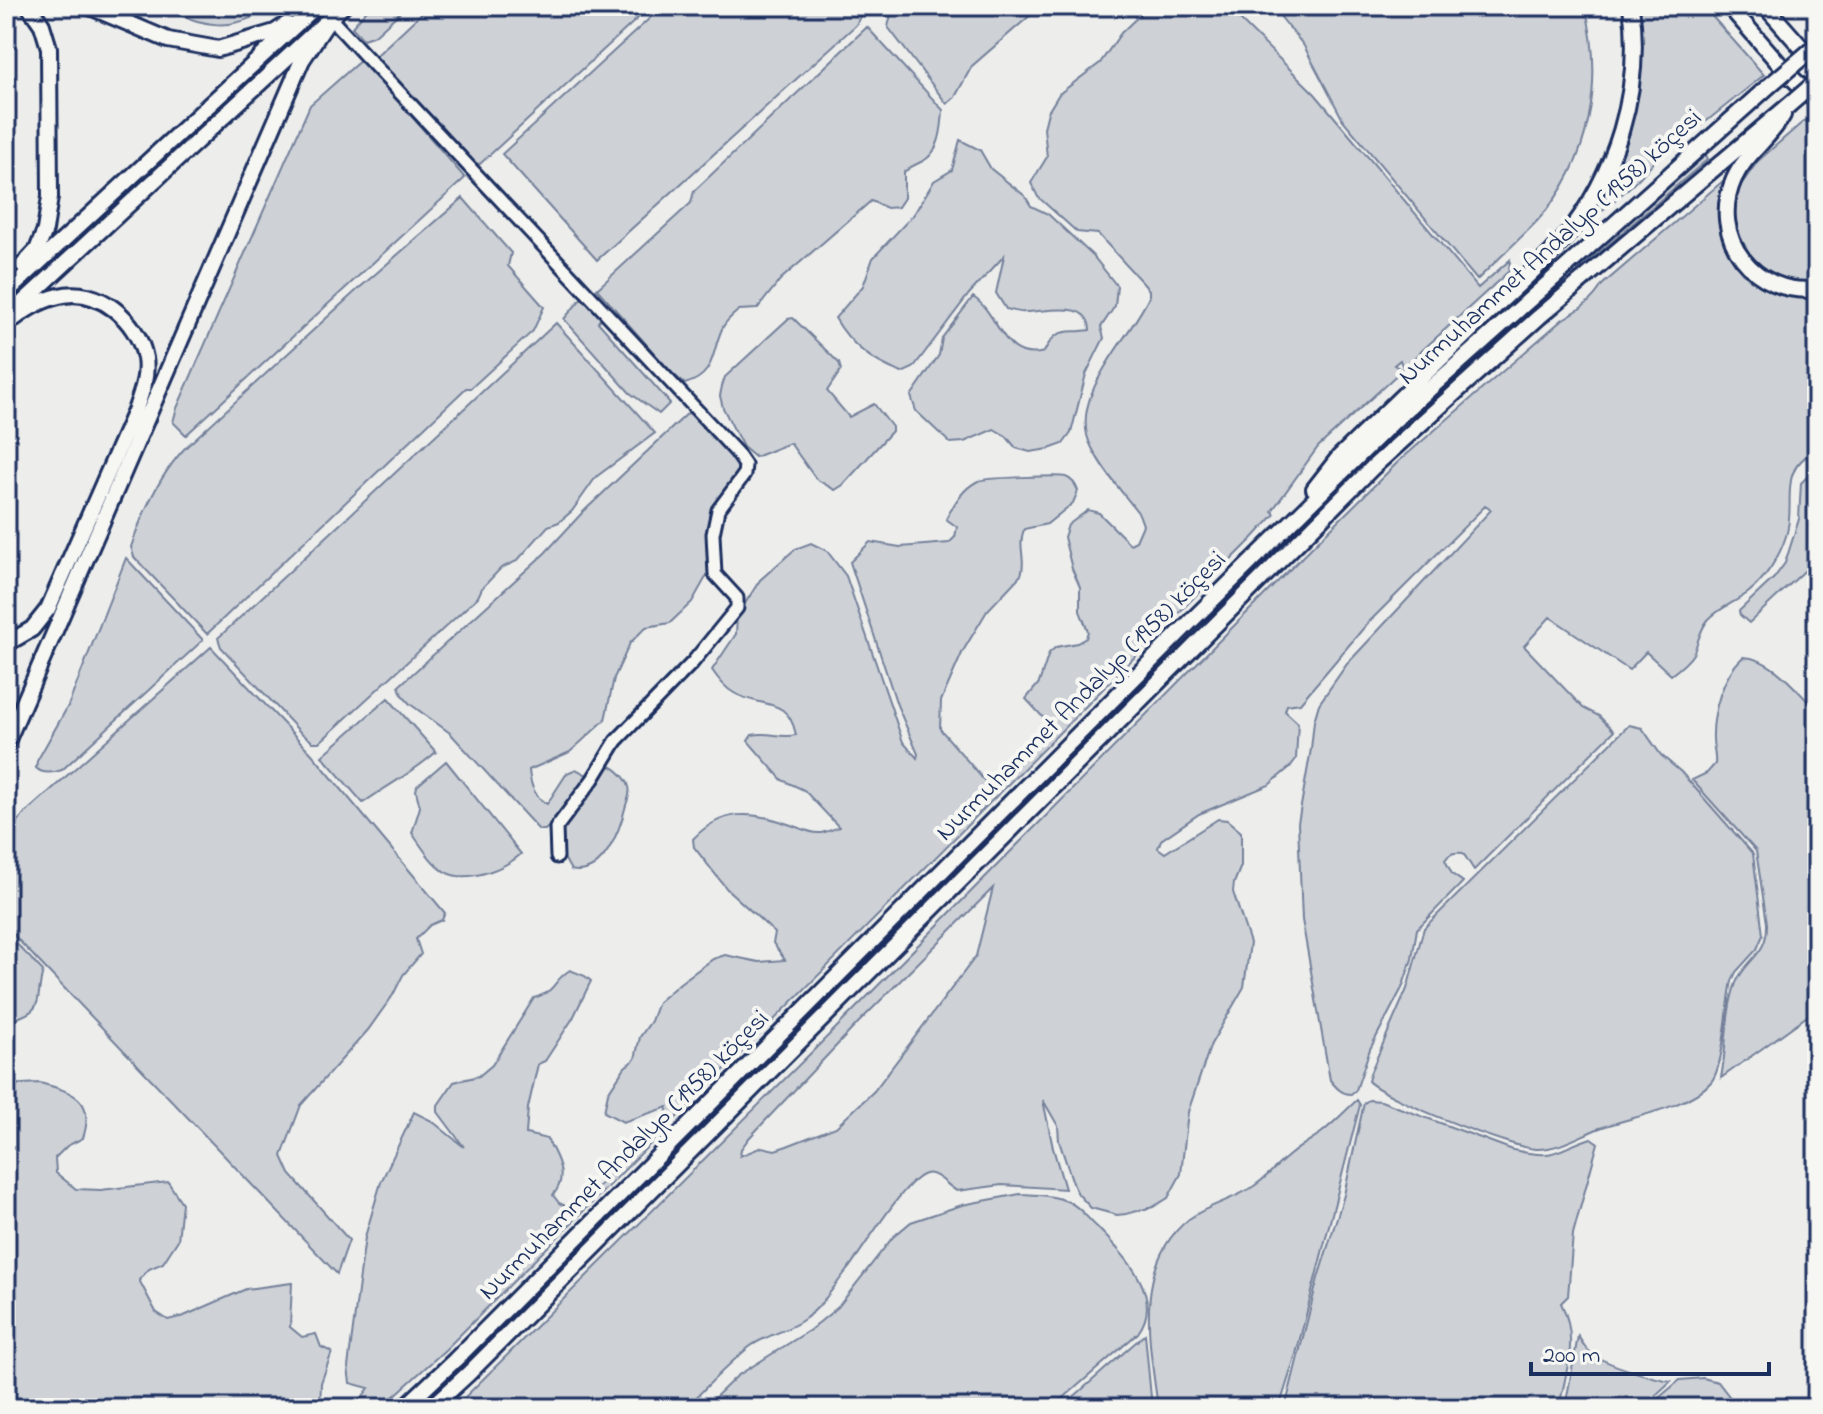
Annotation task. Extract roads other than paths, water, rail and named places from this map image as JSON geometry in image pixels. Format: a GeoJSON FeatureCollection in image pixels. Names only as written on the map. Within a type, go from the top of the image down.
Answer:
{"type":"FeatureCollection","features":[{"type":"Feature","properties":{"kind":"main road"},"geometry":{"type":"LineString","coordinates":[[6,283],[37,250],[45,230],[50,197],[49,48],[42,25],[29,6]]}},
{"type":"Feature","properties":{"kind":"main road"},"geometry":{"type":"LineString","coordinates":[[88,6],[168,40],[218,49],[275,32],[315,6]]}},
{"type":"Feature","properties":{"kind":"main road"},"geometry":{"type":"LineString","coordinates":[[6,293],[315,6]]}},
{"type":"Feature","properties":{"kind":"main road"},"geometry":{"type":"LineString","coordinates":[[6,319],[343,6]]}},
{"type":"Feature","properties":{"kind":"main road"},"geometry":{"type":"LineString","coordinates":[[1282,531],[1339,457],[1550,254],[1576,222],[1606,172],[1622,128],[1633,55],[1631,6]]}},
{"type":"Feature","properties":{"kind":"main road"},"geometry":{"type":"LineString","coordinates":[[1729,6],[1817,102]]}},
{"type":"Feature","properties":{"kind":"main road"},"geometry":{"type":"LineString","coordinates":[[1765,6],[1816,58]]}},
{"type":"Feature","properties":{"kind":"main road"},"geometry":{"type":"LineString","coordinates":[[6,744],[302,60],[330,18]]}},
{"type":"Feature","properties":{"kind":"main road","name":"Nurmuhammet Andalyp (1958) köçesi"},"geometry":{"type":"LineString","coordinates":[[404,1408],[1282,531],[1450,370],[1770,85],[1816,58]]}},
{"type":"Feature","properties":{"kind":"main road"},"geometry":{"type":"LineString","coordinates":[[1789,75],[1817,115]]}},
{"type":"Feature","properties":{"kind":"main road","name":"Nurmuhammet Andalyp (1958) köçesi"},"geometry":{"type":"LineString","coordinates":[[431,1408],[1373,467],[1539,317],[1817,81]]}},
{"type":"Feature","properties":{"kind":"main road"},"geometry":{"type":"LineString","coordinates":[[1788,106],[1773,133],[1736,174],[1727,202],[1728,227],[1741,258],[1759,276],[1795,290],[1817,289]]}},
{"type":"Feature","properties":{"kind":"main road"},"geometry":{"type":"LineString","coordinates":[[6,325],[28,307],[63,294],[95,297],[118,311],[135,331],[145,357],[145,384],[135,411],[48,609],[32,629],[6,644]]}},
{"type":"Feature","properties":{"kind":"street"},"geometry":{"type":"LineString","coordinates":[[330,18],[745,465],[744,475],[718,510],[713,534],[715,574],[737,598],[737,608],[693,662],[616,741],[593,779],[556,828],[557,857]]}}]}
